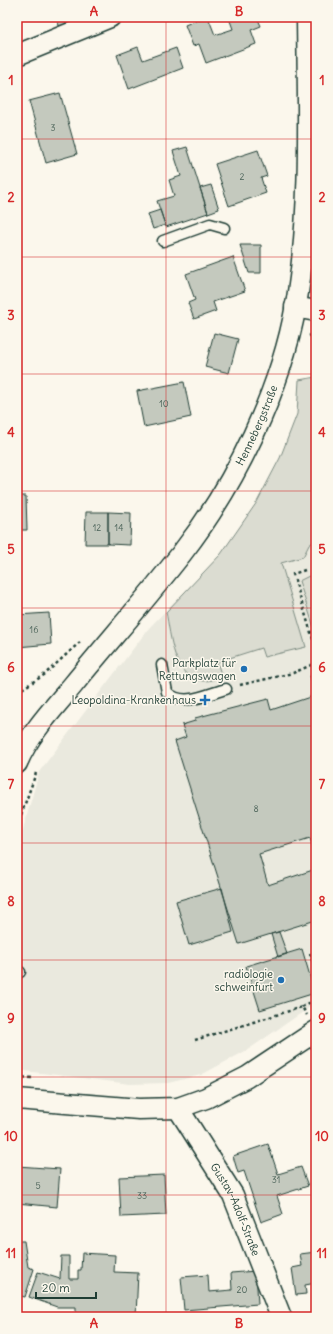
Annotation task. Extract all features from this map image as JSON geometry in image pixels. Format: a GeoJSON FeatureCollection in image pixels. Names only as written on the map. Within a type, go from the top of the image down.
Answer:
{"type":"FeatureCollection","features":[{"type":"Feature","properties":{"kind":"street"},"geometry":{"type":"LineString","coordinates":[[17,55],[110,17]]}},
{"type":"Feature","properties":{"kind":"street","name":"Hennebergstraße"},"geometry":{"type":"LineString","coordinates":[[18,756],[42,722],[187,547],[219,499],[238,465],[265,407],[289,335],[295,307],[305,227],[312,141],[307,17]]}},
{"type":"Feature","properties":{"kind":"street"},"geometry":{"type":"LineString","coordinates":[[295,307],[316,311]]}},
{"type":"Feature","properties":{"kind":"street"},"geometry":{"type":"LineString","coordinates":[[17,1099],[139,1109],[178,1108],[206,1098],[247,1077],[308,1022]]}},
{"type":"Feature","properties":{"kind":"street","name":"Gustav-Adolf-Straße"},"geometry":{"type":"LineString","coordinates":[[178,1108],[233,1195],[281,1317]]}},
{"type":"Feature","properties":{"kind":"lane"},"geometry":{"type":"LineString","coordinates":[[163,241],[210,224],[224,228]]}},
{"type":"Feature","properties":{"kind":"lane"},"geometry":{"type":"LineString","coordinates":[[162,665],[167,692],[179,700],[194,698],[226,689]]}},
{"type":"Feature","properties":{"kind":"path"},"geometry":{"type":"LineString","coordinates":[[309,336],[316,333]]}},
{"type":"Feature","properties":{"kind":"path"},"geometry":{"type":"LineString","coordinates":[[305,570],[293,574],[316,649]]}},
{"type":"Feature","properties":{"kind":"path"},"geometry":{"type":"LineString","coordinates":[[17,692],[44,676],[81,642]]}},
{"type":"Feature","properties":{"kind":"path"},"geometry":{"type":"LineString","coordinates":[[226,689],[293,673],[316,663]]}},
{"type":"Feature","properties":{"kind":"path"},"geometry":{"type":"LineString","coordinates":[[310,953],[316,973]]}},
{"type":"Feature","properties":{"kind":"path"},"geometry":{"type":"LineString","coordinates":[[195,1040],[302,1007],[316,999]]}},
{"type":"Feature","properties":{"kind":"path"},"geometry":{"type":"LineString","coordinates":[[302,1007],[308,1022]]}},
{"type":"Feature","properties":{"kind":"path"},"geometry":{"type":"LineString","coordinates":[[308,1022],[311,1012]]}},
{"type":"Feature","properties":{"kind":"path"},"geometry":{"type":"LineString","coordinates":[[17,1077],[33,1078]]}},
{"type":"Feature","properties":{"kind":"shaded area","name":"Leopoldina-Krankenhaus"},"geometry":{"type":"Polygon","coordinates":[[[316,377],[316,1003],[249,1049],[201,1075],[168,1083],[130,1084],[17,1070],[17,851],[39,772],[149,628],[221,554],[257,502],[280,458],[297,414],[299,380],[316,377]]]}},
{"type":"Feature","properties":{"kind":"shaded area"},"geometry":{"type":"Polygon","coordinates":[[[316,377],[316,540],[309,545],[303,557],[281,563],[306,647],[264,657],[261,648],[217,662],[222,677],[206,681],[194,679],[186,673],[175,655],[166,612],[221,554],[257,502],[280,458],[297,414],[299,380],[316,377]]]}},
{"type":"Feature","properties":{"kind":"shaded area"},"geometry":{"type":"Polygon","coordinates":[[[309,576],[316,581],[316,634],[299,581],[309,576]]]}},
{"type":"Feature","properties":{"kind":"building"},"geometry":{"type":"Polygon","coordinates":[[[56,17],[77,17],[79,23],[61,31],[56,17]]]}},
{"type":"Feature","properties":{"kind":"building"},"geometry":{"type":"Polygon","coordinates":[[[208,17],[215,35],[233,29],[229,18],[257,17],[261,26],[251,30],[256,44],[206,63],[199,44],[193,46],[185,25],[208,17]]]}},
{"type":"Feature","properties":{"kind":"building"},"geometry":{"type":"Polygon","coordinates":[[[138,47],[143,60],[176,48],[183,68],[129,89],[117,55],[138,47]]]}},
{"type":"Feature","properties":{"kind":"building"},"geometry":{"type":"Polygon","coordinates":[[[60,93],[77,154],[46,163],[29,101],[60,93]]]}},
{"type":"Feature","properties":{"kind":"building"},"geometry":{"type":"Polygon","coordinates":[[[187,147],[208,213],[166,227],[157,201],[174,196],[169,180],[181,176],[173,151],[187,147]]]}},
{"type":"Feature","properties":{"kind":"building"},"geometry":{"type":"Polygon","coordinates":[[[258,150],[267,176],[261,178],[266,193],[229,206],[215,164],[258,150]]]}},
{"type":"Feature","properties":{"kind":"building"},"geometry":{"type":"Polygon","coordinates":[[[17,155],[21,170],[17,171],[17,155]]]}},
{"type":"Feature","properties":{"kind":"building"},"geometry":{"type":"Polygon","coordinates":[[[211,185],[219,209],[208,213],[200,188],[211,185]]]}},
{"type":"Feature","properties":{"kind":"building"},"geometry":{"type":"Polygon","coordinates":[[[160,210],[165,225],[153,229],[148,214],[160,210]]]}},
{"type":"Feature","properties":{"kind":"building"},"geometry":{"type":"Polygon","coordinates":[[[240,245],[261,245],[261,273],[249,273],[240,245]]]}},
{"type":"Feature","properties":{"kind":"building"},"geometry":{"type":"Polygon","coordinates":[[[233,257],[245,291],[213,302],[216,311],[194,319],[188,303],[195,300],[186,274],[233,257]]]}},
{"type":"Feature","properties":{"kind":"building"},"geometry":{"type":"Polygon","coordinates":[[[214,333],[238,339],[229,373],[205,367],[214,333]]]}},
{"type":"Feature","properties":{"kind":"building"},"geometry":{"type":"Polygon","coordinates":[[[184,382],[191,417],[144,427],[137,391],[184,382]]]}},
{"type":"Feature","properties":{"kind":"building"},"geometry":{"type":"Polygon","coordinates":[[[17,496],[26,496],[27,530],[17,530],[17,496]]]}},
{"type":"Feature","properties":{"kind":"building"},"geometry":{"type":"Polygon","coordinates":[[[86,512],[108,512],[108,544],[85,544],[86,512]]]}},
{"type":"Feature","properties":{"kind":"building"},"geometry":{"type":"Polygon","coordinates":[[[108,512],[131,513],[130,545],[108,544],[108,512]]]}},
{"type":"Feature","properties":{"kind":"building"},"geometry":{"type":"Polygon","coordinates":[[[49,613],[51,644],[17,647],[17,615],[49,613]]]}},
{"type":"Feature","properties":{"kind":"building"},"geometry":{"type":"Polygon","coordinates":[[[316,673],[316,695],[310,676],[316,673]]]}},
{"type":"Feature","properties":{"kind":"building","name":"Leopoldina-Krankenhaus"},"geometry":{"type":"Polygon","coordinates":[[[316,695],[316,857],[310,838],[259,854],[268,885],[316,869],[316,920],[239,944],[175,741],[186,737],[182,725],[195,721],[195,718],[268,699],[271,710],[316,695]]]}},
{"type":"Feature","properties":{"kind":"building"},"geometry":{"type":"Polygon","coordinates":[[[222,888],[233,932],[189,945],[176,901],[222,888]]]}},
{"type":"Feature","properties":{"kind":"building"},"geometry":{"type":"Polygon","coordinates":[[[279,932],[287,954],[278,957],[271,934],[279,932]]]}},
{"type":"Feature","properties":{"kind":"building","name":"radiologie schweinfurt"},"geometry":{"type":"Polygon","coordinates":[[[302,949],[315,993],[260,1010],[246,966],[302,949]]]}},
{"type":"Feature","properties":{"kind":"building"},"geometry":{"type":"Polygon","coordinates":[[[268,1144],[278,1174],[301,1167],[308,1186],[277,1196],[283,1214],[261,1222],[244,1171],[238,1173],[233,1156],[268,1144]]]}},
{"type":"Feature","properties":{"kind":"building"},"geometry":{"type":"Polygon","coordinates":[[[17,1166],[60,1169],[57,1207],[17,1203],[17,1166]]]}},
{"type":"Feature","properties":{"kind":"building"},"geometry":{"type":"Polygon","coordinates":[[[164,1175],[166,1215],[121,1217],[119,1177],[164,1175]]]}},
{"type":"Feature","properties":{"kind":"building"},"geometry":{"type":"Polygon","coordinates":[[[17,1241],[24,1241],[28,1267],[34,1269],[25,1297],[17,1295],[17,1241]]]}},
{"type":"Feature","properties":{"kind":"building"},"geometry":{"type":"Polygon","coordinates":[[[316,1252],[316,1283],[305,1285],[306,1294],[296,1295],[292,1268],[302,1266],[300,1254],[316,1252]]]}},
{"type":"Feature","properties":{"kind":"building"},"geometry":{"type":"Polygon","coordinates":[[[82,1253],[115,1255],[114,1272],[138,1273],[136,1316],[76,1314],[76,1307],[57,1307],[29,1297],[38,1272],[60,1279],[61,1256],[69,1256],[69,1279],[78,1279],[78,1270],[81,1270],[82,1253]]]}},
{"type":"Feature","properties":{"kind":"building"},"geometry":{"type":"Polygon","coordinates":[[[256,1271],[258,1304],[184,1310],[181,1277],[208,1275],[209,1292],[232,1290],[231,1273],[256,1271]]]}},
{"type":"Feature","properties":{"kind":"place","name":"Parkplatz für Rettungswagen"},"geometry":{"type":"Point","coordinates":[244,669]}},
{"type":"Feature","properties":{"kind":"place","name":"Leopoldina-Krankenhaus"},"geometry":{"type":"Point","coordinates":[205,700]}},
{"type":"Feature","properties":{"kind":"place","name":"radiologie schweinfurt"},"geometry":{"type":"Point","coordinates":[281,980]}}]}
